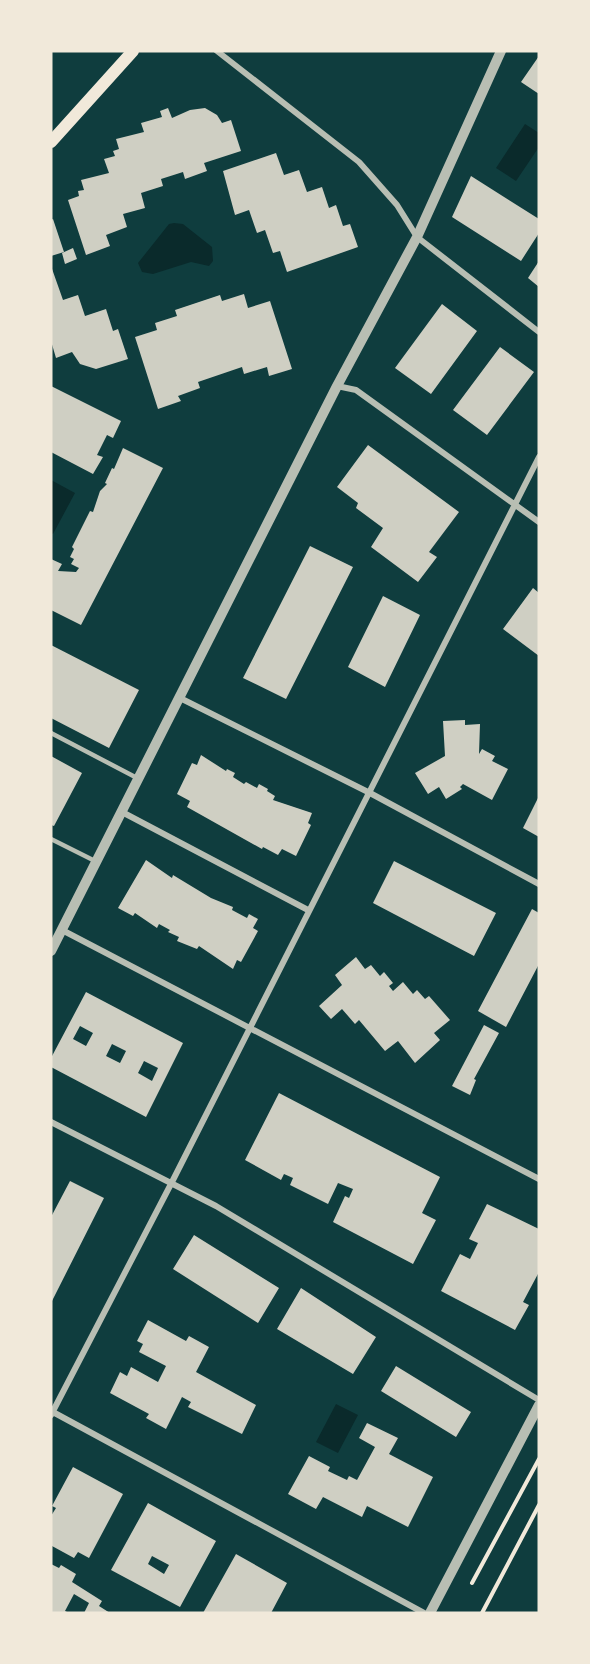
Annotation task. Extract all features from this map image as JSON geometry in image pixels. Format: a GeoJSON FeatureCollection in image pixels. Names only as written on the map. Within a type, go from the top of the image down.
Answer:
{"type":"FeatureCollection","features":[{"type":"Feature","properties":{"kind":"main road"},"geometry":{"type":"LineString","coordinates":[[51,142],[133,51]]}},
{"type":"Feature","properties":{"kind":"street"},"geometry":{"type":"LineString","coordinates":[[217,51],[359,162],[397,205],[417,237],[539,332]]}},
{"type":"Feature","properties":{"kind":"street"},"geometry":{"type":"LineString","coordinates":[[51,951],[337,387],[417,237],[501,51]]}},
{"type":"Feature","properties":{"kind":"street"},"geometry":{"type":"LineString","coordinates":[[337,387],[356,390],[539,522]]}},
{"type":"Feature","properties":{"kind":"street"},"geometry":{"type":"LineString","coordinates":[[424,1613],[52,1412],[172,1182],[539,457]]}},
{"type":"Feature","properties":{"kind":"street"},"geometry":{"type":"LineString","coordinates":[[180,698],[370,793],[539,884]]}},
{"type":"Feature","properties":{"kind":"street"},"geometry":{"type":"LineString","coordinates":[[122,812],[309,910]]}},
{"type":"Feature","properties":{"kind":"street"},"geometry":{"type":"LineString","coordinates":[[62,930],[539,1179]]}},
{"type":"Feature","properties":{"kind":"street"},"geometry":{"type":"LineString","coordinates":[[51,1122],[172,1182],[539,1400]]}},
{"type":"Feature","properties":{"kind":"street"},"geometry":{"type":"LineString","coordinates":[[430,1613],[539,1405]]}},
{"type":"Feature","properties":{"kind":"lane"},"geometry":{"type":"LineString","coordinates":[[51,734],[139,779]]}},
{"type":"Feature","properties":{"kind":"lane"},"geometry":{"type":"LineString","coordinates":[[51,838],[97,862]]}},
{"type":"Feature","properties":{"kind":"path"},"geometry":{"type":"LineString","coordinates":[[467,1593],[539,1459]]}},
{"type":"Feature","properties":{"kind":"path"},"geometry":{"type":"LineString","coordinates":[[482,1613],[539,1505]]}},
{"type":"Feature","properties":{"kind":"water"},"geometry":{"type":"Polygon","coordinates":[[[525,124],[539,133],[539,147],[516,181],[496,168],[525,124]]]}},
{"type":"Feature","properties":{"kind":"water"},"geometry":{"type":"Polygon","coordinates":[[[169,224],[183,224],[212,247],[213,261],[209,266],[191,262],[153,274],[142,272],[138,263],[169,224]]]}},
{"type":"Feature","properties":{"kind":"water"},"geometry":{"type":"Polygon","coordinates":[[[51,480],[75,493],[53,534],[51,533],[51,480]]]}},
{"type":"Feature","properties":{"kind":"water"},"geometry":{"type":"Polygon","coordinates":[[[336,1404],[358,1415],[338,1453],[316,1442],[336,1404]]]}},
{"type":"Feature","properties":{"kind":"building"},"geometry":{"type":"Polygon","coordinates":[[[539,56],[539,94],[521,82],[539,56]]]}},
{"type":"Feature","properties":{"kind":"building"},"geometry":{"type":"Polygon","coordinates":[[[168,108],[172,118],[190,110],[205,108],[217,115],[222,123],[231,120],[241,151],[204,163],[207,171],[185,179],[183,172],[161,179],[163,186],[141,193],[145,208],[123,214],[127,227],[106,235],[110,246],[86,255],[68,200],[79,196],[78,191],[84,190],[81,180],[109,173],[104,159],[115,156],[113,151],[119,149],[116,139],[144,132],[141,123],[162,117],[160,111],[168,108]]]}},
{"type":"Feature","properties":{"kind":"building"},"geometry":{"type":"Polygon","coordinates":[[[276,153],[284,175],[299,170],[307,192],[322,187],[329,208],[336,205],[343,226],[350,224],[358,247],[287,272],[280,251],[273,253],[265,230],[257,233],[249,210],[235,215],[223,171],[276,153]]]}},
{"type":"Feature","properties":{"kind":"building"},"geometry":{"type":"Polygon","coordinates":[[[471,176],[539,219],[539,233],[521,261],[452,217],[471,176]]]}},
{"type":"Feature","properties":{"kind":"building"},"geometry":{"type":"Polygon","coordinates":[[[53,219],[64,252],[51,256],[51,220],[53,219]]]}},
{"type":"Feature","properties":{"kind":"building"},"geometry":{"type":"Polygon","coordinates":[[[73,248],[77,259],[65,264],[62,253],[73,248]]]}},
{"type":"Feature","properties":{"kind":"building"},"geometry":{"type":"Polygon","coordinates":[[[539,261],[539,287],[528,278],[539,261]]]}},
{"type":"Feature","properties":{"kind":"building"},"geometry":{"type":"Polygon","coordinates":[[[51,266],[63,300],[78,295],[85,316],[106,309],[113,331],[118,329],[128,359],[96,369],[80,364],[72,352],[56,358],[51,341],[51,266]]]}},
{"type":"Feature","properties":{"kind":"building"},"geometry":{"type":"Polygon","coordinates":[[[244,294],[248,308],[270,301],[292,369],[269,376],[267,367],[244,374],[242,367],[198,382],[200,388],[178,396],[181,401],[158,409],[135,337],[157,330],[155,323],[177,316],[175,310],[220,295],[222,301],[244,294]]]}},
{"type":"Feature","properties":{"kind":"building"},"geometry":{"type":"Polygon","coordinates":[[[442,304],[477,331],[431,394],[395,368],[442,304]]]}},
{"type":"Feature","properties":{"kind":"building"},"geometry":{"type":"Polygon","coordinates":[[[500,347],[534,372],[487,435],[453,410],[500,347]]]}},
{"type":"Feature","properties":{"kind":"building"},"geometry":{"type":"Polygon","coordinates":[[[51,386],[121,421],[113,438],[107,435],[97,455],[103,457],[93,474],[51,452],[51,386]]]}},
{"type":"Feature","properties":{"kind":"building"},"geometry":{"type":"Polygon","coordinates":[[[368,445],[459,512],[429,552],[437,557],[418,582],[371,547],[383,528],[356,508],[358,503],[337,487],[368,445]]]}},
{"type":"Feature","properties":{"kind":"building"},"geometry":{"type":"Polygon","coordinates":[[[123,448],[163,468],[81,625],[51,610],[51,559],[62,564],[58,571],[76,572],[79,568],[71,564],[74,559],[70,557],[74,549],[72,547],[90,511],[93,512],[100,491],[107,484],[105,483],[123,448]]]}},
{"type":"Feature","properties":{"kind":"building"},"geometry":{"type":"Polygon","coordinates":[[[310,546],[353,567],[286,699],[243,678],[310,546]]]}},
{"type":"Feature","properties":{"kind":"building"},"geometry":{"type":"Polygon","coordinates":[[[533,588],[539,593],[539,656],[503,629],[533,588]]]}},
{"type":"Feature","properties":{"kind":"building"},"geometry":{"type":"Polygon","coordinates":[[[383,596],[420,615],[385,687],[348,667],[383,596]]]}},
{"type":"Feature","properties":{"kind":"building"},"geometry":{"type":"Polygon","coordinates":[[[51,645],[139,690],[109,748],[51,718],[51,645]]]}},
{"type":"Feature","properties":{"kind":"building"},"geometry":{"type":"Polygon","coordinates":[[[465,720],[465,725],[480,724],[479,754],[482,749],[495,756],[492,761],[508,769],[492,800],[463,784],[460,787],[462,789],[446,799],[439,787],[428,794],[415,773],[445,756],[443,721],[465,720]]]}},
{"type":"Feature","properties":{"kind":"building"},"geometry":{"type":"Polygon","coordinates":[[[201,755],[226,771],[227,769],[235,773],[233,777],[244,784],[246,782],[257,788],[259,784],[268,789],[267,791],[275,796],[273,800],[312,813],[308,823],[311,825],[296,856],[282,849],[278,855],[263,847],[262,849],[187,807],[190,801],[177,794],[192,763],[197,765],[201,755]]]}},
{"type":"Feature","properties":{"kind":"building"},"geometry":{"type":"Polygon","coordinates":[[[51,756],[82,773],[54,826],[51,825],[51,756]]]}},
{"type":"Feature","properties":{"kind":"building"},"geometry":{"type":"Polygon","coordinates":[[[539,796],[539,837],[523,828],[539,796]]]}},
{"type":"Feature","properties":{"kind":"building"},"geometry":{"type":"Polygon","coordinates":[[[146,860],[172,878],[173,875],[211,898],[233,907],[232,910],[247,918],[249,914],[258,919],[253,928],[258,931],[241,962],[237,960],[233,969],[199,946],[197,949],[177,941],[179,937],[168,932],[170,930],[159,924],[157,928],[135,913],[133,916],[118,908],[146,860]]]}},
{"type":"Feature","properties":{"kind":"building"},"geometry":{"type":"Polygon","coordinates":[[[394,861],[496,913],[474,956],[373,903],[394,861]]]}},
{"type":"Feature","properties":{"kind":"building"},"geometry":{"type":"Polygon","coordinates":[[[532,909],[539,913],[539,964],[506,1027],[478,1011],[532,909]]]}},
{"type":"Feature","properties":{"kind":"building"},"geometry":{"type":"Polygon","coordinates":[[[356,957],[365,969],[371,965],[380,976],[384,972],[393,983],[389,986],[393,991],[403,982],[413,994],[417,990],[425,999],[429,996],[450,1020],[434,1033],[440,1040],[415,1063],[398,1041],[385,1051],[359,1020],[355,1024],[342,1009],[331,1019],[319,1006],[342,985],[335,975],[356,957]]]}},
{"type":"Feature","properties":{"kind":"building"},"geometry":{"type":"Polygon","coordinates":[[[86,992],[183,1043],[146,1117],[51,1067],[51,1058],[86,992]],[[80,1026],[73,1039],[86,1046],[93,1033],[80,1026]],[[112,1044],[106,1056],[120,1063],[126,1051],[112,1044]],[[144,1061],[138,1073],[152,1081],[158,1068],[144,1061]]]}},
{"type":"Feature","properties":{"kind":"building"},"geometry":{"type":"Polygon","coordinates":[[[484,1025],[499,1033],[474,1079],[476,1080],[470,1095],[452,1086],[484,1025]]]}},
{"type":"Feature","properties":{"kind":"building"},"geometry":{"type":"Polygon","coordinates":[[[279,1093],[440,1177],[422,1213],[436,1220],[413,1264],[333,1222],[345,1196],[349,1198],[353,1189],[338,1183],[328,1204],[290,1185],[293,1178],[284,1174],[281,1180],[245,1160],[279,1093]]]}},
{"type":"Feature","properties":{"kind":"building"},"geometry":{"type":"Polygon","coordinates":[[[70,1181],[104,1198],[51,1303],[51,1217],[70,1181]]]}},
{"type":"Feature","properties":{"kind":"building"},"geometry":{"type":"Polygon","coordinates":[[[487,1204],[539,1229],[539,1272],[523,1302],[529,1305],[515,1330],[441,1291],[460,1254],[470,1259],[478,1243],[469,1239],[487,1204]]]}},
{"type":"Feature","properties":{"kind":"building"},"geometry":{"type":"Polygon","coordinates":[[[194,1235],[279,1288],[258,1323],[173,1269],[194,1235]]]}},
{"type":"Feature","properties":{"kind":"building"},"geometry":{"type":"Polygon","coordinates":[[[301,1288],[376,1337],[353,1374],[277,1329],[301,1288]]]}},
{"type":"Feature","properties":{"kind":"building"},"geometry":{"type":"Polygon","coordinates":[[[148,1320],[186,1341],[189,1336],[209,1347],[196,1372],[256,1405],[242,1434],[188,1407],[191,1402],[182,1397],[166,1429],[146,1418],[149,1414],[110,1393],[120,1372],[127,1376],[131,1367],[158,1382],[166,1366],[139,1352],[143,1344],[137,1341],[148,1320]]]}},
{"type":"Feature","properties":{"kind":"building"},"geometry":{"type":"Polygon","coordinates":[[[396,1366],[471,1412],[456,1437],[381,1391],[396,1366]]]}},
{"type":"Feature","properties":{"kind":"building"},"geometry":{"type":"Polygon","coordinates":[[[367,1423],[398,1438],[389,1454],[433,1477],[408,1527],[367,1506],[362,1517],[323,1497],[316,1509],[288,1494],[309,1456],[330,1467],[328,1471],[347,1480],[349,1476],[357,1480],[375,1447],[359,1438],[367,1423]]]}},
{"type":"Feature","properties":{"kind":"building"},"geometry":{"type":"Polygon","coordinates":[[[73,1467],[123,1494],[89,1558],[78,1552],[74,1558],[52,1546],[51,1516],[56,1508],[52,1506],[73,1467]]]}},
{"type":"Feature","properties":{"kind":"building"},"geometry":{"type":"Polygon","coordinates":[[[148,1503],[216,1541],[180,1607],[111,1570],[148,1503]],[[152,1556],[148,1564],[164,1574],[169,1565],[152,1556]]]}},
{"type":"Feature","properties":{"kind":"building"},"geometry":{"type":"Polygon","coordinates":[[[236,1554],[287,1583],[271,1613],[203,1613],[236,1554]]]}},
{"type":"Feature","properties":{"kind":"building"},"geometry":{"type":"Polygon","coordinates":[[[51,1564],[59,1568],[61,1565],[76,1574],[72,1582],[102,1601],[99,1606],[110,1613],[84,1613],[89,1603],[74,1594],[65,1611],[69,1613],[51,1613],[51,1564]]]}}]}
